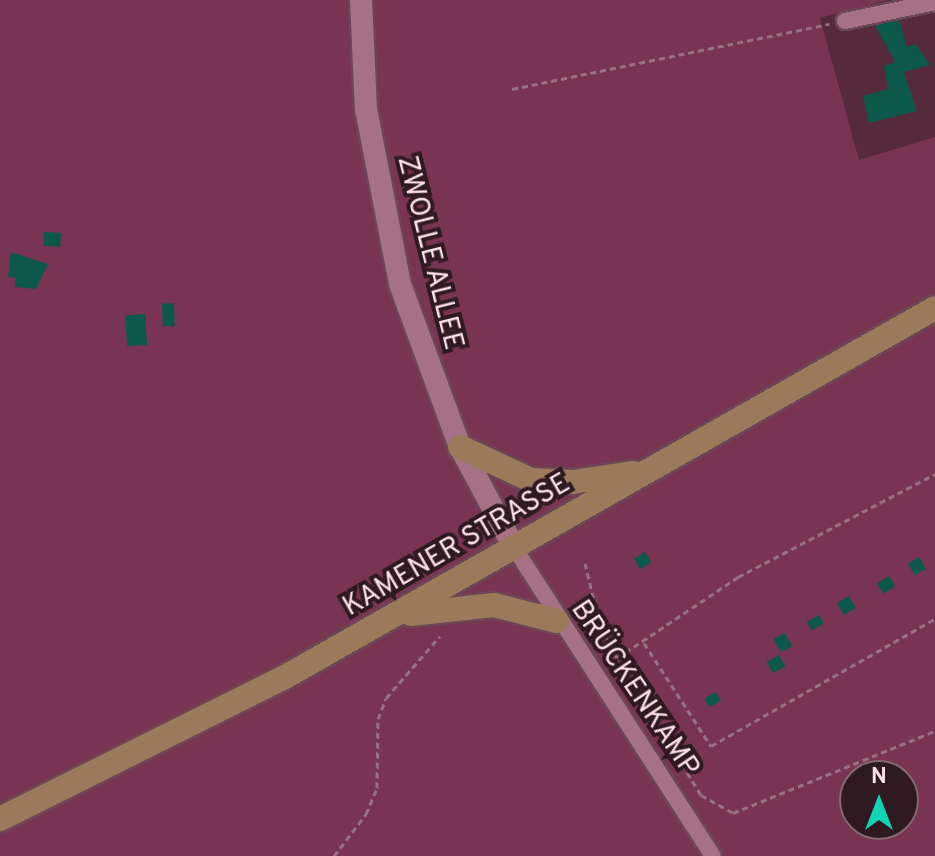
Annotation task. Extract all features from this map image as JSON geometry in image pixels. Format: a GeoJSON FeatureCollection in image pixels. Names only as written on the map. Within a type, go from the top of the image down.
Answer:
{"type":"FeatureCollection","features":[{"type":"Feature","properties":{"kind":"main road","name":"KAMENER STRASSE"},"geometry":{"type":"LineString","coordinates":[[0,819],[197,724],[393,617],[935,308]]}},
{"type":"Feature","properties":{"kind":"main road"},"geometry":{"type":"LineString","coordinates":[[460,447],[531,480],[573,482],[647,471]]}},
{"type":"Feature","properties":{"kind":"main road"},"geometry":{"type":"LineString","coordinates":[[393,617],[494,605],[557,621]]}},
{"type":"Feature","properties":{"kind":"street","name":"ZWOLLE ALLEE"},"geometry":{"type":"LineString","coordinates":[[361,0],[366,109],[381,205],[411,324],[460,447],[515,549]]}},
{"type":"Feature","properties":{"kind":"street"},"geometry":{"type":"LineString","coordinates":[[845,21],[935,2]]}},
{"type":"Feature","properties":{"kind":"street","name":"BRÜCKENKAMP"},"geometry":{"type":"LineString","coordinates":[[515,549],[557,621],[600,680],[713,856]]}},
{"type":"Feature","properties":{"kind":"path"},"geometry":{"type":"LineString","coordinates":[[512,89],[845,21]]}},
{"type":"Feature","properties":{"kind":"path"},"geometry":{"type":"LineString","coordinates":[[585,563],[600,626],[617,658],[644,643],[738,577],[935,474]]}},
{"type":"Feature","properties":{"kind":"path"},"geometry":{"type":"LineString","coordinates":[[644,643],[711,746],[935,619]]}},
{"type":"Feature","properties":{"kind":"path"},"geometry":{"type":"LineString","coordinates":[[334,856],[366,814],[377,788],[378,719],[386,698],[440,636]]}},
{"type":"Feature","properties":{"kind":"path"},"geometry":{"type":"LineString","coordinates":[[600,680],[650,713],[701,795],[733,813],[935,731]]}},
{"type":"Feature","properties":{"kind":"shaded area"},"geometry":{"type":"Polygon","coordinates":[[[0,0],[888,0],[820,18],[859,160],[935,137],[935,856],[0,856],[0,0]]]}},
{"type":"Feature","properties":{"kind":"building"},"geometry":{"type":"Polygon","coordinates":[[[898,16],[907,47],[916,44],[930,65],[904,72],[917,111],[869,123],[863,96],[888,89],[884,66],[895,62],[873,22],[898,16]]]}},
{"type":"Feature","properties":{"kind":"building"},"geometry":{"type":"Polygon","coordinates":[[[44,232],[61,233],[60,247],[43,246],[44,232]]]}},
{"type":"Feature","properties":{"kind":"building"},"geometry":{"type":"Polygon","coordinates":[[[11,252],[48,264],[36,289],[15,287],[16,278],[8,277],[11,252]]]}},
{"type":"Feature","properties":{"kind":"building"},"geometry":{"type":"Polygon","coordinates":[[[162,303],[174,303],[175,326],[163,326],[162,303]]]}},
{"type":"Feature","properties":{"kind":"building"},"geometry":{"type":"Polygon","coordinates":[[[145,314],[147,345],[127,346],[125,315],[145,314]]]}},
{"type":"Feature","properties":{"kind":"building"},"geometry":{"type":"Polygon","coordinates":[[[645,552],[651,562],[640,569],[634,559],[645,552]]]}},
{"type":"Feature","properties":{"kind":"building"},"geometry":{"type":"Polygon","coordinates":[[[919,557],[926,569],[915,576],[908,564],[919,557]]]}},
{"type":"Feature","properties":{"kind":"building"},"geometry":{"type":"Polygon","coordinates":[[[889,576],[895,586],[883,593],[877,583],[889,576]]]}},
{"type":"Feature","properties":{"kind":"building"},"geometry":{"type":"Polygon","coordinates":[[[849,596],[856,608],[844,615],[837,603],[849,596]]]}},
{"type":"Feature","properties":{"kind":"building"},"geometry":{"type":"Polygon","coordinates":[[[819,615],[824,624],[812,631],[807,622],[819,615]]]}},
{"type":"Feature","properties":{"kind":"building"},"geometry":{"type":"Polygon","coordinates":[[[785,633],[792,646],[781,652],[774,639],[785,633]]]}},
{"type":"Feature","properties":{"kind":"building"},"geometry":{"type":"Polygon","coordinates":[[[779,655],[785,666],[773,673],[767,662],[779,655]]]}},
{"type":"Feature","properties":{"kind":"building"},"geometry":{"type":"Polygon","coordinates":[[[716,692],[721,701],[709,707],[705,698],[716,692]]]}}]}
